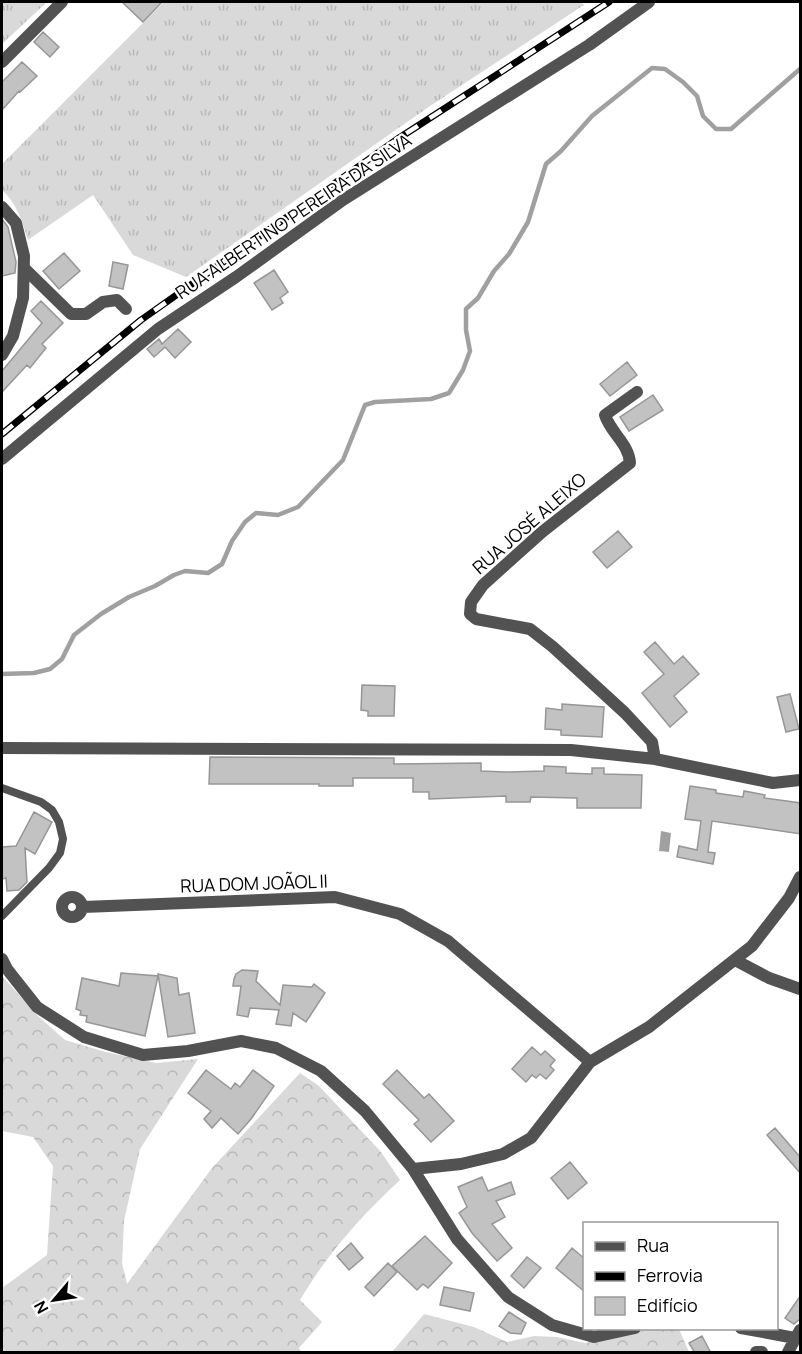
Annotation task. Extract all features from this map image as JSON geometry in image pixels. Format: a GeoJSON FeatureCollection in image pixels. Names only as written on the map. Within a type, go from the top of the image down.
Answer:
{"type":"FeatureCollection","features":[{"type":"Feature","properties":{"kind":"street"},"geometry":{"type":"LineString","coordinates":[[2,62],[62,2]]}},
{"type":"Feature","properties":{"kind":"street","name":"RUA ALBERTINO PEREIRA DA SILVA"},"geometry":{"type":"LineString","coordinates":[[2,459],[158,329],[236,277],[343,200],[589,45],[649,2]]}},
{"type":"Feature","properties":{"kind":"street"},"geometry":{"type":"LineString","coordinates":[[2,207],[16,223],[24,256],[23,298],[13,336],[2,355]]}},
{"type":"Feature","properties":{"kind":"street"},"geometry":{"type":"LineString","coordinates":[[24,268],[71,314],[86,314],[103,302],[117,300],[126,309]]}},
{"type":"Feature","properties":{"kind":"street","name":"RUA JOSÉ ALEIXO"},"geometry":{"type":"LineString","coordinates":[[637,392],[605,415],[607,423],[630,454],[630,462],[542,532],[483,585],[471,602],[470,614],[476,619],[530,629],[553,647],[625,713],[652,742],[655,759]]}},
{"type":"Feature","properties":{"kind":"street"},"geometry":{"type":"LineString","coordinates":[[2,748],[571,750],[655,759],[773,783],[801,780]]}},
{"type":"Feature","properties":{"kind":"street"},"geometry":{"type":"LineString","coordinates":[[413,1169],[461,1164],[503,1154],[531,1138],[590,1062],[649,1027],[752,946],[789,898],[801,877]]}},
{"type":"Feature","properties":{"kind":"street","name":"RUA DOM JOÃOL II"},"geometry":{"type":"LineString","coordinates":[[83,907],[335,897],[400,914],[448,941],[590,1062]]}},
{"type":"Feature","properties":{"kind":"street"},"geometry":{"type":"LineString","coordinates":[[2,959],[7,969],[37,1007],[84,1037],[142,1055],[189,1051],[241,1041],[276,1048],[321,1071],[364,1111],[413,1169],[457,1239],[508,1297],[552,1325],[594,1337],[630,1330]]}},
{"type":"Feature","properties":{"kind":"street"},"geometry":{"type":"LineString","coordinates":[[735,960],[769,978],[801,989]]}},
{"type":"Feature","properties":{"kind":"street"},"geometry":{"type":"LineString","coordinates":[[752,1330],[798,1334],[788,1353]]}},
{"type":"Feature","properties":{"kind":"street"},"geometry":{"type":"LineString","coordinates":[[756,1353],[762,1353]]}},
{"type":"Feature","properties":{"kind":"lane"},"geometry":{"type":"LineString","coordinates":[[2,788],[41,802],[52,810],[59,822],[63,839],[60,853],[50,868],[2,916]]}},
{"type":"Feature","properties":{"kind":"green space"},"geometry":{"type":"Polygon","coordinates":[[[2,2],[47,2],[2,44],[2,2]]]}},
{"type":"Feature","properties":{"kind":"green space"},"geometry":{"type":"Polygon","coordinates":[[[164,2],[581,2],[584,5],[430,106],[186,277],[133,255],[93,195],[28,240],[15,207],[2,190],[2,164],[164,2]]]}},
{"type":"Feature","properties":{"kind":"green space"},"geometry":{"type":"Polygon","coordinates":[[[2,976],[38,1016],[65,1040],[156,1063],[198,1059],[140,1149],[124,1221],[122,1263],[127,1284],[212,1168],[300,1073],[319,1086],[381,1152],[400,1180],[346,1236],[300,1300],[322,1322],[299,1348],[301,1352],[2,1352],[2,1288],[47,1255],[53,1166],[33,1137],[2,1131],[2,976]]]}},
{"type":"Feature","properties":{"kind":"green space"},"geometry":{"type":"Polygon","coordinates":[[[424,1314],[474,1327],[507,1342],[534,1336],[557,1337],[585,1343],[645,1330],[679,1330],[689,1352],[392,1352],[424,1314]]]}},
{"type":"Feature","properties":{"kind":"shaded area"},"geometry":{"type":"Polygon","coordinates":[[[661,831],[671,833],[669,852],[659,851],[661,831]]]}},
{"type":"Feature","properties":{"kind":"building"},"geometry":{"type":"Polygon","coordinates":[[[122,2],[162,2],[143,22],[122,2]]]}},
{"type":"Feature","properties":{"kind":"building"},"geometry":{"type":"Polygon","coordinates":[[[43,32],[59,47],[50,57],[34,42],[43,32]]]}},
{"type":"Feature","properties":{"kind":"building"},"geometry":{"type":"Polygon","coordinates":[[[22,62],[37,76],[2,110],[2,82],[22,62]]]}},
{"type":"Feature","properties":{"kind":"building"},"geometry":{"type":"Polygon","coordinates":[[[2,219],[8,227],[16,262],[15,273],[2,276],[2,219]]]}},
{"type":"Feature","properties":{"kind":"building"},"geometry":{"type":"Polygon","coordinates":[[[64,253],[80,271],[59,289],[43,271],[64,253]]]}},
{"type":"Feature","properties":{"kind":"building"},"geometry":{"type":"Polygon","coordinates":[[[113,262],[128,265],[123,289],[109,286],[113,262]]]}},
{"type":"Feature","properties":{"kind":"building"},"geometry":{"type":"Polygon","coordinates":[[[274,270],[288,292],[280,298],[283,303],[272,310],[254,283],[274,270]]]}},
{"type":"Feature","properties":{"kind":"building"},"geometry":{"type":"Polygon","coordinates":[[[41,301],[63,323],[42,344],[46,348],[30,368],[27,365],[2,392],[2,371],[42,323],[31,311],[41,301]]]}},
{"type":"Feature","properties":{"kind":"building"},"geometry":{"type":"Polygon","coordinates":[[[178,329],[191,342],[175,358],[165,347],[154,357],[147,349],[159,339],[162,344],[178,329]]]}},
{"type":"Feature","properties":{"kind":"building"},"geometry":{"type":"Polygon","coordinates":[[[627,362],[637,375],[610,396],[600,384],[627,362]]]}},
{"type":"Feature","properties":{"kind":"building"},"geometry":{"type":"Polygon","coordinates":[[[653,395],[663,410],[629,431],[620,417],[653,395]]]}},
{"type":"Feature","properties":{"kind":"building"},"geometry":{"type":"Polygon","coordinates":[[[618,531],[632,547],[607,568],[593,552],[618,531]]]}},
{"type":"Feature","properties":{"kind":"building"},"geometry":{"type":"Polygon","coordinates":[[[655,642],[674,664],[683,656],[699,674],[674,696],[687,712],[670,727],[642,693],[664,674],[644,652],[655,642]]]}},
{"type":"Feature","properties":{"kind":"building"},"geometry":{"type":"Polygon","coordinates":[[[362,685],[395,686],[394,716],[368,716],[368,711],[361,710],[362,685]]]}},
{"type":"Feature","properties":{"kind":"building"},"geometry":{"type":"Polygon","coordinates":[[[790,694],[799,729],[786,732],[777,697],[790,694]]]}},
{"type":"Feature","properties":{"kind":"building"},"geometry":{"type":"Polygon","coordinates":[[[562,704],[604,707],[602,737],[561,735],[561,730],[545,729],[546,708],[562,710],[562,704]]]}},
{"type":"Feature","properties":{"kind":"building"},"geometry":{"type":"Polygon","coordinates":[[[210,757],[394,758],[394,764],[481,763],[481,771],[506,772],[544,771],[544,766],[566,767],[566,773],[592,774],[592,768],[604,768],[604,774],[642,775],[641,808],[577,808],[577,798],[531,797],[530,802],[506,802],[506,796],[429,799],[429,792],[413,792],[413,778],[353,778],[353,786],[209,784],[210,757]]]}},
{"type":"Feature","properties":{"kind":"building"},"geometry":{"type":"Polygon","coordinates":[[[690,786],[743,797],[744,791],[765,795],[764,798],[801,803],[801,834],[712,821],[708,852],[715,853],[713,864],[677,857],[679,846],[697,850],[701,821],[685,819],[690,786]]]}},
{"type":"Feature","properties":{"kind":"building"},"geometry":{"type":"Polygon","coordinates":[[[34,812],[52,822],[35,854],[25,848],[27,882],[19,890],[7,891],[6,878],[2,879],[2,847],[16,846],[34,812]]]}},
{"type":"Feature","properties":{"kind":"building"},"geometry":{"type":"Polygon","coordinates":[[[242,970],[258,971],[256,981],[280,1005],[283,985],[312,987],[314,984],[325,993],[306,1022],[293,1013],[291,1026],[276,1024],[279,1010],[250,1008],[248,1017],[237,1015],[241,986],[233,986],[236,974],[242,970]]]}},
{"type":"Feature","properties":{"kind":"building"},"geometry":{"type":"Polygon","coordinates":[[[121,973],[158,976],[145,1036],[86,1022],[87,1016],[80,1015],[81,1011],[76,1009],[82,978],[119,986],[121,973]]]}},
{"type":"Feature","properties":{"kind":"building"},"geometry":{"type":"Polygon","coordinates":[[[158,974],[177,978],[179,995],[189,993],[195,1033],[168,1037],[158,974]]]}},
{"type":"Feature","properties":{"kind":"building"},"geometry":{"type":"Polygon","coordinates":[[[532,1047],[541,1055],[545,1051],[555,1060],[550,1066],[554,1070],[546,1079],[540,1074],[536,1078],[532,1075],[526,1082],[512,1069],[532,1047]]]}},
{"type":"Feature","properties":{"kind":"building"},"geometry":{"type":"Polygon","coordinates":[[[206,1070],[231,1089],[235,1083],[240,1087],[253,1070],[274,1086],[238,1134],[221,1118],[212,1128],[204,1119],[211,1111],[188,1093],[206,1070]]]}},
{"type":"Feature","properties":{"kind":"building"},"geometry":{"type":"Polygon","coordinates":[[[397,1070],[424,1098],[429,1094],[454,1121],[431,1142],[414,1124],[419,1120],[383,1084],[397,1070]]]}},
{"type":"Feature","properties":{"kind":"building"},"geometry":{"type":"Polygon","coordinates":[[[775,1128],[801,1158],[801,1174],[767,1135],[775,1128]]]}},
{"type":"Feature","properties":{"kind":"building"},"geometry":{"type":"Polygon","coordinates":[[[570,1162],[587,1183],[568,1199],[551,1178],[570,1162]]]}},
{"type":"Feature","properties":{"kind":"building"},"geometry":{"type":"Polygon","coordinates":[[[482,1177],[488,1191],[511,1182],[515,1194],[496,1201],[505,1217],[492,1224],[512,1248],[497,1261],[472,1233],[459,1213],[467,1207],[458,1187],[482,1177]]]}},
{"type":"Feature","properties":{"kind":"building"},"geometry":{"type":"Polygon","coordinates":[[[425,1236],[452,1263],[428,1288],[423,1284],[417,1290],[392,1266],[425,1236]]]}},
{"type":"Feature","properties":{"kind":"building"},"geometry":{"type":"Polygon","coordinates":[[[351,1243],[363,1258],[349,1270],[337,1256],[351,1243]]]}},
{"type":"Feature","properties":{"kind":"building"},"geometry":{"type":"Polygon","coordinates":[[[572,1248],[583,1257],[583,1290],[556,1268],[572,1248]]]}},
{"type":"Feature","properties":{"kind":"building"},"geometry":{"type":"Polygon","coordinates":[[[527,1257],[541,1268],[524,1288],[511,1276],[527,1257]]]}},
{"type":"Feature","properties":{"kind":"building"},"geometry":{"type":"Polygon","coordinates":[[[388,1263],[397,1272],[374,1296],[365,1287],[388,1263]]]}},
{"type":"Feature","properties":{"kind":"building"},"geometry":{"type":"Polygon","coordinates":[[[444,1287],[474,1293],[470,1311],[440,1305],[444,1287]]]}},
{"type":"Feature","properties":{"kind":"building"},"geometry":{"type":"Polygon","coordinates":[[[801,1295],[801,1318],[794,1324],[785,1318],[801,1295]]]}},
{"type":"Feature","properties":{"kind":"building"},"geometry":{"type":"Polygon","coordinates":[[[509,1312],[526,1323],[521,1334],[510,1333],[499,1326],[509,1312]]]}},
{"type":"Feature","properties":{"kind":"building"},"geometry":{"type":"Polygon","coordinates":[[[702,1336],[711,1353],[695,1353],[689,1343],[702,1336]]]}},
{"type":"Feature","properties":{"kind":"waterway"},"geometry":{"type":"LineString","coordinates":[[2,674],[34,673],[50,669],[62,659],[74,635],[101,614],[129,597],[174,575],[185,571],[208,573],[222,564],[232,541],[245,522],[256,513],[278,515],[298,507],[343,460],[365,405],[375,402],[431,399],[449,393],[463,370],[470,351],[466,330],[466,309],[478,298],[528,222],[546,164],[561,151],[592,116],[652,68],[665,69],[683,82],[697,96],[703,116],[716,129],[731,129],[800,69]]}},
{"type":"Feature","properties":{"kind":"railway"},"geometry":{"type":"LineString","coordinates":[[2,434],[141,320],[396,140],[609,2]]}}]}
